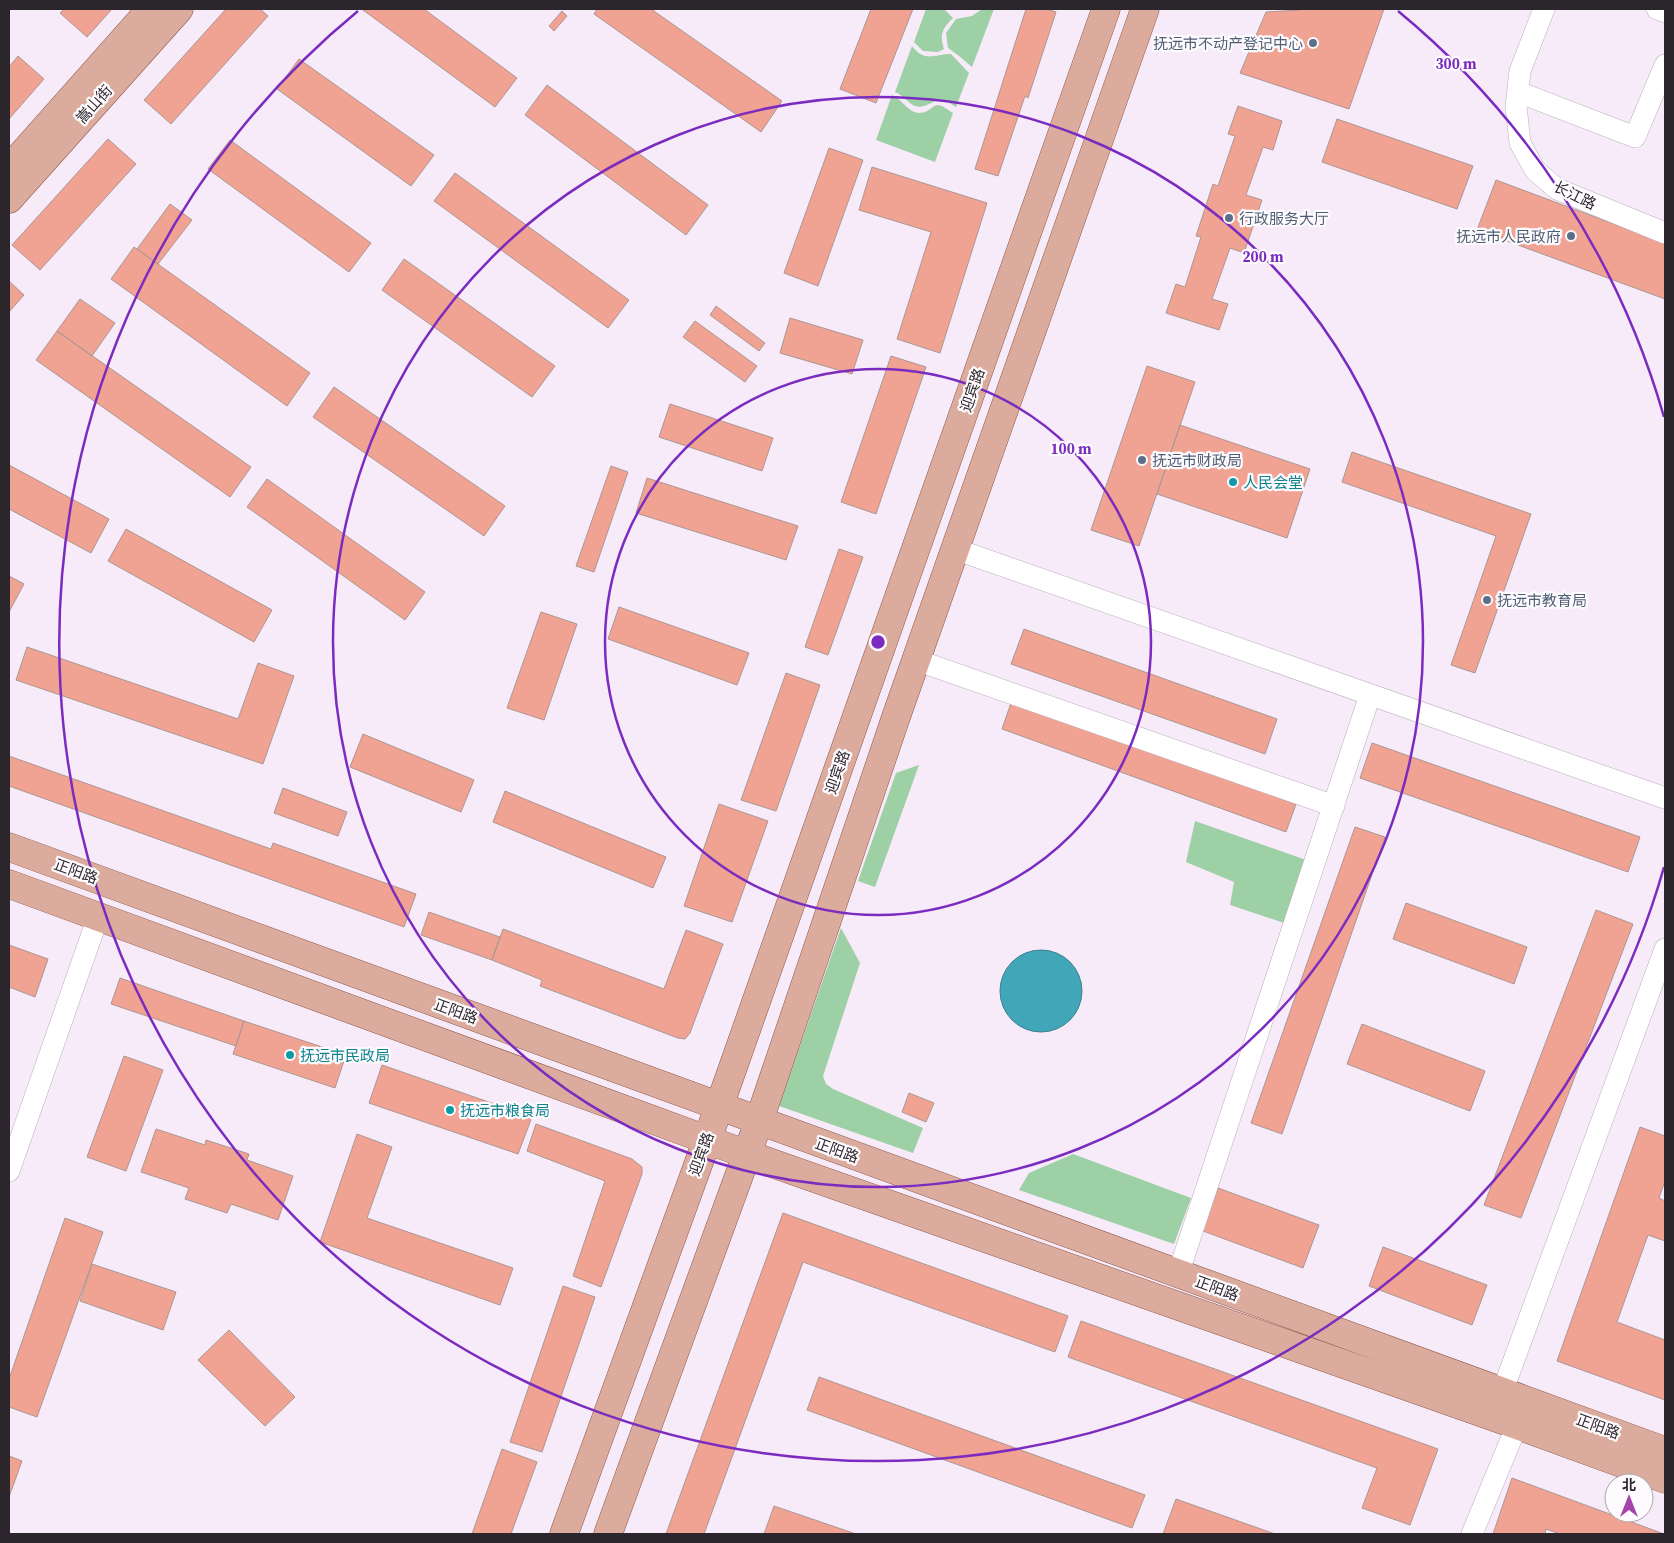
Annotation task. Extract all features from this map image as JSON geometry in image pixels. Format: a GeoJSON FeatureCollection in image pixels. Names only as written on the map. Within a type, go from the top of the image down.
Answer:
{"type":"FeatureCollection","features":[{"type":"Feature","properties":{"kind":"main road","name":"嵩山街"},"geometry":{"type":"LineString","coordinates":[[9,169],[151,9]]}},
{"type":"Feature","properties":{"kind":"main road","name":"嵩山街"},"geometry":{"type":"LineString","coordinates":[[9,199],[180,9]]}},
{"type":"Feature","properties":{"kind":"main road","name":"迎宾路"},"geometry":{"type":"LineString","coordinates":[[564,1534],[719,1107],[1106,9]]}},
{"type":"Feature","properties":{"kind":"main road"},"geometry":{"type":"LineString","coordinates":[[608,1534],[758,1122],[916,660],[1145,9]]}},
{"type":"Feature","properties":{"kind":"main road","name":"正阳路"},"geometry":{"type":"LineString","coordinates":[[9,846],[758,1122],[1665,1451]]}},
{"type":"Feature","properties":{"kind":"main road","name":"正阳路"},"geometry":{"type":"LineString","coordinates":[[9,884],[746,1154],[1665,1479]]}},
{"type":"Feature","properties":{"kind":"street","name":"长江路"},"geometry":{"type":"LineString","coordinates":[[1544,9],[1520,71],[1516,106],[1520,143],[1535,170],[1557,189],[1665,233]]}},
{"type":"Feature","properties":{"kind":"street"},"geometry":{"type":"LineString","coordinates":[[1657,9],[1665,12]]}},
{"type":"Feature","properties":{"kind":"street"},"geometry":{"type":"LineString","coordinates":[[1518,92],[1635,137],[1665,65]]}},
{"type":"Feature","properties":{"kind":"street"},"geometry":{"type":"LineString","coordinates":[[955,549],[1665,798]]}},
{"type":"Feature","properties":{"kind":"street"},"geometry":{"type":"LineString","coordinates":[[916,660],[1334,806]]}},
{"type":"Feature","properties":{"kind":"street"},"geometry":{"type":"LineString","coordinates":[[1178,1274],[1370,695]]}},
{"type":"Feature","properties":{"kind":"street"},"geometry":{"type":"LineString","coordinates":[[9,1171],[98,917]]}},
{"type":"Feature","properties":{"kind":"street"},"geometry":{"type":"LineString","coordinates":[[1472,1534],[1505,1421],[1502,1391],[1665,949]]}},
{"type":"Feature","properties":{"kind":"green space"},"geometry":{"type":"Polygon","coordinates":[[[926,9],[944,9],[953,18],[942,35],[944,49],[938,52],[923,51],[914,42],[926,9]]]}},
{"type":"Feature","properties":{"kind":"green space"},"geometry":{"type":"Polygon","coordinates":[[[982,9],[994,9],[972,67],[948,48],[946,33],[956,19],[972,16],[982,9]]]}},
{"type":"Feature","properties":{"kind":"green space"},"geometry":{"type":"Polygon","coordinates":[[[912,46],[926,56],[951,54],[969,73],[956,107],[938,100],[919,107],[895,92],[912,46]]]}},
{"type":"Feature","properties":{"kind":"green space"},"geometry":{"type":"Polygon","coordinates":[[[892,95],[916,113],[927,111],[937,105],[953,113],[935,162],[876,140],[892,95]]]}},
{"type":"Feature","properties":{"kind":"green space"},"geometry":{"type":"Polygon","coordinates":[[[919,765],[875,887],[858,881],[896,773],[919,765]]]}},
{"type":"Feature","properties":{"kind":"green space"},"geometry":{"type":"Polygon","coordinates":[[[1195,821],[1309,861],[1287,924],[1230,905],[1234,882],[1186,862],[1195,821]]]}},
{"type":"Feature","properties":{"kind":"green space"},"geometry":{"type":"Polygon","coordinates":[[[841,928],[860,963],[823,1076],[826,1084],[833,1089],[923,1128],[913,1153],[779,1106],[841,928]]]}},
{"type":"Feature","properties":{"kind":"green space"},"geometry":{"type":"Polygon","coordinates":[[[1073,1154],[1191,1198],[1174,1244],[1019,1190],[1029,1173],[1073,1154]]]}},
{"type":"Feature","properties":{"kind":"water"},"geometry":{"type":"Polygon","coordinates":[[[1033,950],[1049,950],[1064,957],[1075,968],[1082,983],[1079,1007],[1070,1020],[1049,1032],[1033,1032],[1018,1025],[1007,1014],[1000,999],[1000,983],[1007,968],[1018,957],[1033,950]]]}},
{"type":"Feature","properties":{"kind":"building"},"geometry":{"type":"Polygon","coordinates":[[[64,9],[112,9],[87,37],[60,13],[64,9]]]}},
{"type":"Feature","properties":{"kind":"building"},"geometry":{"type":"Polygon","coordinates":[[[226,9],[260,9],[268,16],[171,124],[144,100],[226,9]]]}},
{"type":"Feature","properties":{"kind":"building"},"geometry":{"type":"Polygon","coordinates":[[[364,9],[424,9],[517,78],[495,107],[364,9]]]}},
{"type":"Feature","properties":{"kind":"building"},"geometry":{"type":"Polygon","coordinates":[[[597,9],[651,9],[782,101],[761,132],[594,14],[597,9]]]}},
{"type":"Feature","properties":{"kind":"building"},"geometry":{"type":"Polygon","coordinates":[[[871,9],[913,9],[876,103],[840,89],[871,9]]]}},
{"type":"Feature","properties":{"kind":"building"},"geometry":{"type":"Polygon","coordinates":[[[1026,9],[1046,9],[1056,12],[1028,98],[1025,96],[998,176],[975,169],[1026,9]]]}},
{"type":"Feature","properties":{"kind":"building","name":"抚远市不动产登记中心"},"geometry":{"type":"Polygon","coordinates":[[[1303,9],[1384,9],[1349,109],[1240,73],[1266,12],[1303,9]]]}},
{"type":"Feature","properties":{"kind":"building"},"geometry":{"type":"Polygon","coordinates":[[[562,11],[567,16],[554,31],[549,26],[562,11]]]}},
{"type":"Feature","properties":{"kind":"building"},"geometry":{"type":"Polygon","coordinates":[[[18,56],[44,79],[9,119],[9,67],[18,56]]]}},
{"type":"Feature","properties":{"kind":"building"},"geometry":{"type":"Polygon","coordinates":[[[299,59],[434,155],[411,186],[277,89],[299,59]]]}},
{"type":"Feature","properties":{"kind":"building"},"geometry":{"type":"Polygon","coordinates":[[[547,85],[708,205],[686,235],[525,115],[547,85]]]}},
{"type":"Feature","properties":{"kind":"building","name":"行政服务大厅"},"geometry":{"type":"Polygon","coordinates":[[[1238,106],[1282,121],[1273,150],[1263,147],[1246,195],[1262,200],[1244,253],[1230,248],[1212,299],[1228,304],[1219,330],[1166,313],[1176,284],[1185,287],[1201,237],[1196,236],[1213,184],[1218,186],[1235,136],[1228,134],[1238,106]]]}},
{"type":"Feature","properties":{"kind":"building"},"geometry":{"type":"Polygon","coordinates":[[[1337,119],[1473,166],[1457,209],[1322,162],[1337,119]]]}},
{"type":"Feature","properties":{"kind":"building"},"geometry":{"type":"Polygon","coordinates":[[[108,139],[136,164],[40,270],[12,245],[108,139]]]}},
{"type":"Feature","properties":{"kind":"building"},"geometry":{"type":"Polygon","coordinates":[[[230,140],[371,243],[349,272],[208,169],[230,140]]]}},
{"type":"Feature","properties":{"kind":"building"},"geometry":{"type":"Polygon","coordinates":[[[829,148],[863,160],[818,286],[784,273],[829,148]]]}},
{"type":"Feature","properties":{"kind":"building"},"geometry":{"type":"Polygon","coordinates":[[[872,167],[987,203],[940,353],[897,339],[931,232],[859,210],[872,167]]]}},
{"type":"Feature","properties":{"kind":"building"},"geometry":{"type":"Polygon","coordinates":[[[455,173],[629,300],[608,328],[434,201],[455,173]]]}},
{"type":"Feature","properties":{"kind":"building","name":"抚远市人民政府"},"geometry":{"type":"Polygon","coordinates":[[[1496,180],[1665,243],[1665,299],[1477,230],[1496,180]]]}},
{"type":"Feature","properties":{"kind":"building"},"geometry":{"type":"Polygon","coordinates":[[[170,204],[192,220],[158,264],[137,249],[170,204]]]}},
{"type":"Feature","properties":{"kind":"building"},"geometry":{"type":"Polygon","coordinates":[[[134,247],[310,373],[287,406],[111,279],[134,247]]]}},
{"type":"Feature","properties":{"kind":"building"},"geometry":{"type":"Polygon","coordinates":[[[404,259],[555,366],[532,397],[382,290],[404,259]]]}},
{"type":"Feature","properties":{"kind":"building"},"geometry":{"type":"Polygon","coordinates":[[[9,281],[24,295],[9,312],[9,281]]]}},
{"type":"Feature","properties":{"kind":"building"},"geometry":{"type":"Polygon","coordinates":[[[80,299],[115,323],[92,356],[57,331],[80,299]]]}},
{"type":"Feature","properties":{"kind":"building"},"geometry":{"type":"Polygon","coordinates":[[[716,306],[765,343],[759,351],[710,315],[716,306]]]}},
{"type":"Feature","properties":{"kind":"building"},"geometry":{"type":"Polygon","coordinates":[[[790,318],[863,340],[852,374],[780,353],[790,318]]]}},
{"type":"Feature","properties":{"kind":"building"},"geometry":{"type":"Polygon","coordinates":[[[695,321],[757,366],[745,382],[683,337],[695,321]]]}},
{"type":"Feature","properties":{"kind":"building"},"geometry":{"type":"Polygon","coordinates":[[[57,331],[251,467],[230,497],[36,360],[57,331]]]}},
{"type":"Feature","properties":{"kind":"building"},"geometry":{"type":"Polygon","coordinates":[[[891,356],[926,367],[876,514],[841,502],[891,356]]]}},
{"type":"Feature","properties":{"kind":"building","name":"抚远市财政局"},"geometry":{"type":"Polygon","coordinates":[[[1147,366],[1195,382],[1139,546],[1091,530],[1147,366]]]}},
{"type":"Feature","properties":{"kind":"building"},"geometry":{"type":"Polygon","coordinates":[[[334,387],[505,506],[484,536],[313,417],[334,387]]]}},
{"type":"Feature","properties":{"kind":"building"},"geometry":{"type":"Polygon","coordinates":[[[670,404],[773,438],[762,471],[659,437],[670,404]]]}},
{"type":"Feature","properties":{"kind":"building","name":"人民会堂"},"geometry":{"type":"Polygon","coordinates":[[[1180,425],[1310,469],[1287,538],[1157,494],[1180,425]]]}},
{"type":"Feature","properties":{"kind":"building","name":"抚远市教育局"},"geometry":{"type":"Polygon","coordinates":[[[1352,452],[1531,514],[1475,673],[1451,665],[1496,536],[1342,482],[1352,452]]]}},
{"type":"Feature","properties":{"kind":"building"},"geometry":{"type":"Polygon","coordinates":[[[9,465],[109,519],[91,553],[9,509],[9,465]]]}},
{"type":"Feature","properties":{"kind":"building"},"geometry":{"type":"Polygon","coordinates":[[[611,466],[628,472],[594,572],[576,566],[611,466]]]}},
{"type":"Feature","properties":{"kind":"building"},"geometry":{"type":"Polygon","coordinates":[[[647,478],[798,526],[786,560],[636,513],[647,478]]]}},
{"type":"Feature","properties":{"kind":"building"},"geometry":{"type":"Polygon","coordinates":[[[267,479],[425,592],[405,620],[247,507],[267,479]]]}},
{"type":"Feature","properties":{"kind":"building"},"geometry":{"type":"Polygon","coordinates":[[[126,529],[272,610],[254,642],[108,561],[126,529]]]}},
{"type":"Feature","properties":{"kind":"building"},"geometry":{"type":"Polygon","coordinates":[[[839,549],[863,557],[828,655],[805,647],[839,549]]]}},
{"type":"Feature","properties":{"kind":"building"},"geometry":{"type":"Polygon","coordinates":[[[9,576],[24,584],[9,612],[9,576]]]}},
{"type":"Feature","properties":{"kind":"building"},"geometry":{"type":"Polygon","coordinates":[[[619,607],[749,653],[737,685],[608,639],[619,607]]]}},
{"type":"Feature","properties":{"kind":"building"},"geometry":{"type":"Polygon","coordinates":[[[541,612],[577,624],[544,720],[507,708],[541,612]]]}},
{"type":"Feature","properties":{"kind":"building"},"geometry":{"type":"Polygon","coordinates":[[[1024,629],[1277,719],[1265,754],[1011,664],[1024,629]]]}},
{"type":"Feature","properties":{"kind":"building"},"geometry":{"type":"Polygon","coordinates":[[[27,647],[238,719],[258,663],[294,676],[263,764],[16,680],[27,647]]]}},
{"type":"Feature","properties":{"kind":"building"},"geometry":{"type":"Polygon","coordinates":[[[786,673],[820,685],[776,811],[741,800],[786,673]]]}},
{"type":"Feature","properties":{"kind":"building"},"geometry":{"type":"Polygon","coordinates":[[[1012,700],[1296,804],[1286,832],[1002,729],[1012,700]]]}},
{"type":"Feature","properties":{"kind":"building"},"geometry":{"type":"Polygon","coordinates":[[[363,734],[474,780],[461,812],[350,767],[363,734]]]}},
{"type":"Feature","properties":{"kind":"building"},"geometry":{"type":"Polygon","coordinates":[[[1372,743],[1640,837],[1628,872],[1360,778],[1372,743]]]}},
{"type":"Feature","properties":{"kind":"building"},"geometry":{"type":"Polygon","coordinates":[[[9,756],[271,849],[273,843],[416,894],[404,927],[9,786],[9,756]]]}},
{"type":"Feature","properties":{"kind":"building"},"geometry":{"type":"Polygon","coordinates":[[[283,788],[347,812],[338,836],[274,813],[283,788]]]}},
{"type":"Feature","properties":{"kind":"building"},"geometry":{"type":"Polygon","coordinates":[[[505,791],[666,857],[653,888],[493,822],[505,791]]]}},
{"type":"Feature","properties":{"kind":"building"},"geometry":{"type":"Polygon","coordinates":[[[719,804],[768,821],[732,922],[684,906],[719,804]]]}},
{"type":"Feature","properties":{"kind":"building"},"geometry":{"type":"Polygon","coordinates":[[[1355,827],[1385,837],[1282,1134],[1251,1123],[1355,827]]]}},
{"type":"Feature","properties":{"kind":"building"},"geometry":{"type":"Polygon","coordinates":[[[1406,903],[1527,947],[1514,984],[1393,939],[1406,903]]]}},
{"type":"Feature","properties":{"kind":"building"},"geometry":{"type":"Polygon","coordinates":[[[1596,910],[1633,924],[1521,1218],[1484,1205],[1596,910]]]}},
{"type":"Feature","properties":{"kind":"building"},"geometry":{"type":"Polygon","coordinates":[[[429,912],[500,937],[492,960],[421,935],[429,912]]]}},
{"type":"Feature","properties":{"kind":"building"},"geometry":{"type":"Polygon","coordinates":[[[503,929],[664,989],[686,930],[723,944],[690,1033],[685,1039],[540,986],[542,980],[492,960],[503,929]]]}},
{"type":"Feature","properties":{"kind":"building"},"geometry":{"type":"Polygon","coordinates":[[[9,945],[48,959],[35,997],[9,987],[9,945]]]}},
{"type":"Feature","properties":{"kind":"building"},"geometry":{"type":"Polygon","coordinates":[[[120,978],[244,1021],[236,1046],[111,1004],[120,978]]]}},
{"type":"Feature","properties":{"kind":"building","name":"抚远市民政局"},"geometry":{"type":"Polygon","coordinates":[[[244,1021],[346,1055],[335,1088],[233,1054],[244,1021]]]}},
{"type":"Feature","properties":{"kind":"building"},"geometry":{"type":"Polygon","coordinates":[[[1362,1024],[1485,1071],[1470,1111],[1347,1064],[1362,1024]]]}},
{"type":"Feature","properties":{"kind":"building"},"geometry":{"type":"Polygon","coordinates":[[[124,1056],[163,1070],[126,1171],[87,1157],[124,1056]]]}},
{"type":"Feature","properties":{"kind":"building","name":"抚远市粮食局"},"geometry":{"type":"Polygon","coordinates":[[[382,1065],[532,1117],[518,1154],[369,1103],[382,1065]]]}},
{"type":"Feature","properties":{"kind":"building"},"geometry":{"type":"Polygon","coordinates":[[[909,1093],[934,1103],[926,1122],[902,1112],[909,1093]]]}},
{"type":"Feature","properties":{"kind":"building"},"geometry":{"type":"Polygon","coordinates":[[[536,1124],[632,1159],[642,1167],[642,1174],[601,1287],[573,1276],[605,1181],[527,1151],[536,1124]]]}},
{"type":"Feature","properties":{"kind":"building"},"geometry":{"type":"Polygon","coordinates":[[[1640,1127],[1665,1136],[1665,1181],[1659,1198],[1665,1201],[1665,1241],[1648,1235],[1617,1322],[1665,1340],[1665,1400],[1557,1361],[1640,1127]]]}},
{"type":"Feature","properties":{"kind":"building"},"geometry":{"type":"Polygon","coordinates":[[[156,1129],[205,1145],[206,1140],[249,1154],[247,1160],[293,1176],[278,1220],[231,1204],[227,1213],[185,1199],[189,1188],[141,1172],[156,1129]]]}},
{"type":"Feature","properties":{"kind":"building"},"geometry":{"type":"Polygon","coordinates":[[[357,1134],[392,1147],[367,1218],[513,1268],[500,1305],[320,1242],[357,1134]]]}},
{"type":"Feature","properties":{"kind":"building"},"geometry":{"type":"Polygon","coordinates":[[[1218,1188],[1319,1225],[1303,1268],[1203,1231],[1218,1188]]]}},
{"type":"Feature","properties":{"kind":"building"},"geometry":{"type":"Polygon","coordinates":[[[783,1213],[1068,1316],[1055,1352],[803,1262],[704,1534],[666,1534],[783,1213]]]}},
{"type":"Feature","properties":{"kind":"building"},"geometry":{"type":"Polygon","coordinates":[[[65,1218],[103,1232],[37,1417],[9,1407],[9,1379],[65,1218]]]}},
{"type":"Feature","properties":{"kind":"building"},"geometry":{"type":"Polygon","coordinates":[[[1383,1247],[1487,1285],[1472,1325],[1369,1286],[1383,1247]]]}},
{"type":"Feature","properties":{"kind":"building"},"geometry":{"type":"Polygon","coordinates":[[[92,1264],[176,1292],[163,1330],[80,1301],[92,1264]]]}},
{"type":"Feature","properties":{"kind":"building"},"geometry":{"type":"Polygon","coordinates":[[[563,1286],[595,1297],[542,1452],[510,1442],[563,1286]]]}},
{"type":"Feature","properties":{"kind":"building"},"geometry":{"type":"Polygon","coordinates":[[[1081,1321],[1438,1449],[1410,1525],[1362,1508],[1377,1468],[1068,1357],[1081,1321]]]}},
{"type":"Feature","properties":{"kind":"building"},"geometry":{"type":"Polygon","coordinates":[[[229,1330],[295,1397],[265,1426],[198,1360],[229,1330]]]}},
{"type":"Feature","properties":{"kind":"building"},"geometry":{"type":"Polygon","coordinates":[[[819,1377],[1145,1495],[1132,1528],[807,1410],[819,1377]]]}},
{"type":"Feature","properties":{"kind":"building"},"geometry":{"type":"Polygon","coordinates":[[[502,1449],[537,1462],[511,1534],[472,1534],[502,1449]]]}},
{"type":"Feature","properties":{"kind":"building"},"geometry":{"type":"Polygon","coordinates":[[[9,1456],[22,1461],[9,1497],[9,1456]]]}},
{"type":"Feature","properties":{"kind":"building"},"geometry":{"type":"Polygon","coordinates":[[[1512,1478],[1604,1512],[1604,1523],[1634,1523],[1664,1534],[1560,1534],[1546,1529],[1545,1534],[1493,1534],[1512,1478]]]}},
{"type":"Feature","properties":{"kind":"building"},"geometry":{"type":"Polygon","coordinates":[[[1176,1499],[1275,1534],[1163,1534],[1176,1499]]]}},
{"type":"Feature","properties":{"kind":"building"},"geometry":{"type":"Polygon","coordinates":[[[774,1506],[856,1534],[764,1534],[774,1506]]]}},
{"type":"Feature","properties":{"kind":"place","name":"抚远市不动产登记中心"},"geometry":{"type":"Point","coordinates":[1313,43]}},
{"type":"Feature","properties":{"kind":"place","name":"行政服务大厅"},"geometry":{"type":"Point","coordinates":[1229,218]}},
{"type":"Feature","properties":{"kind":"place","name":"抚远市人民政府"},"geometry":{"type":"Point","coordinates":[1571,236]}},
{"type":"Feature","properties":{"kind":"place","name":"抚远市财政局"},"geometry":{"type":"Point","coordinates":[1142,460]}},
{"type":"Feature","properties":{"kind":"place","name":"人民会堂"},"geometry":{"type":"Point","coordinates":[1233,482]}},
{"type":"Feature","properties":{"kind":"place","name":"抚远市教育局"},"geometry":{"type":"Point","coordinates":[1487,600]}},
{"type":"Feature","properties":{"kind":"place","name":"抚远市民政局"},"geometry":{"type":"Point","coordinates":[290,1055]}},
{"type":"Feature","properties":{"kind":"place","name":"抚远市粮食局"},"geometry":{"type":"Point","coordinates":[450,1110]}}]}
